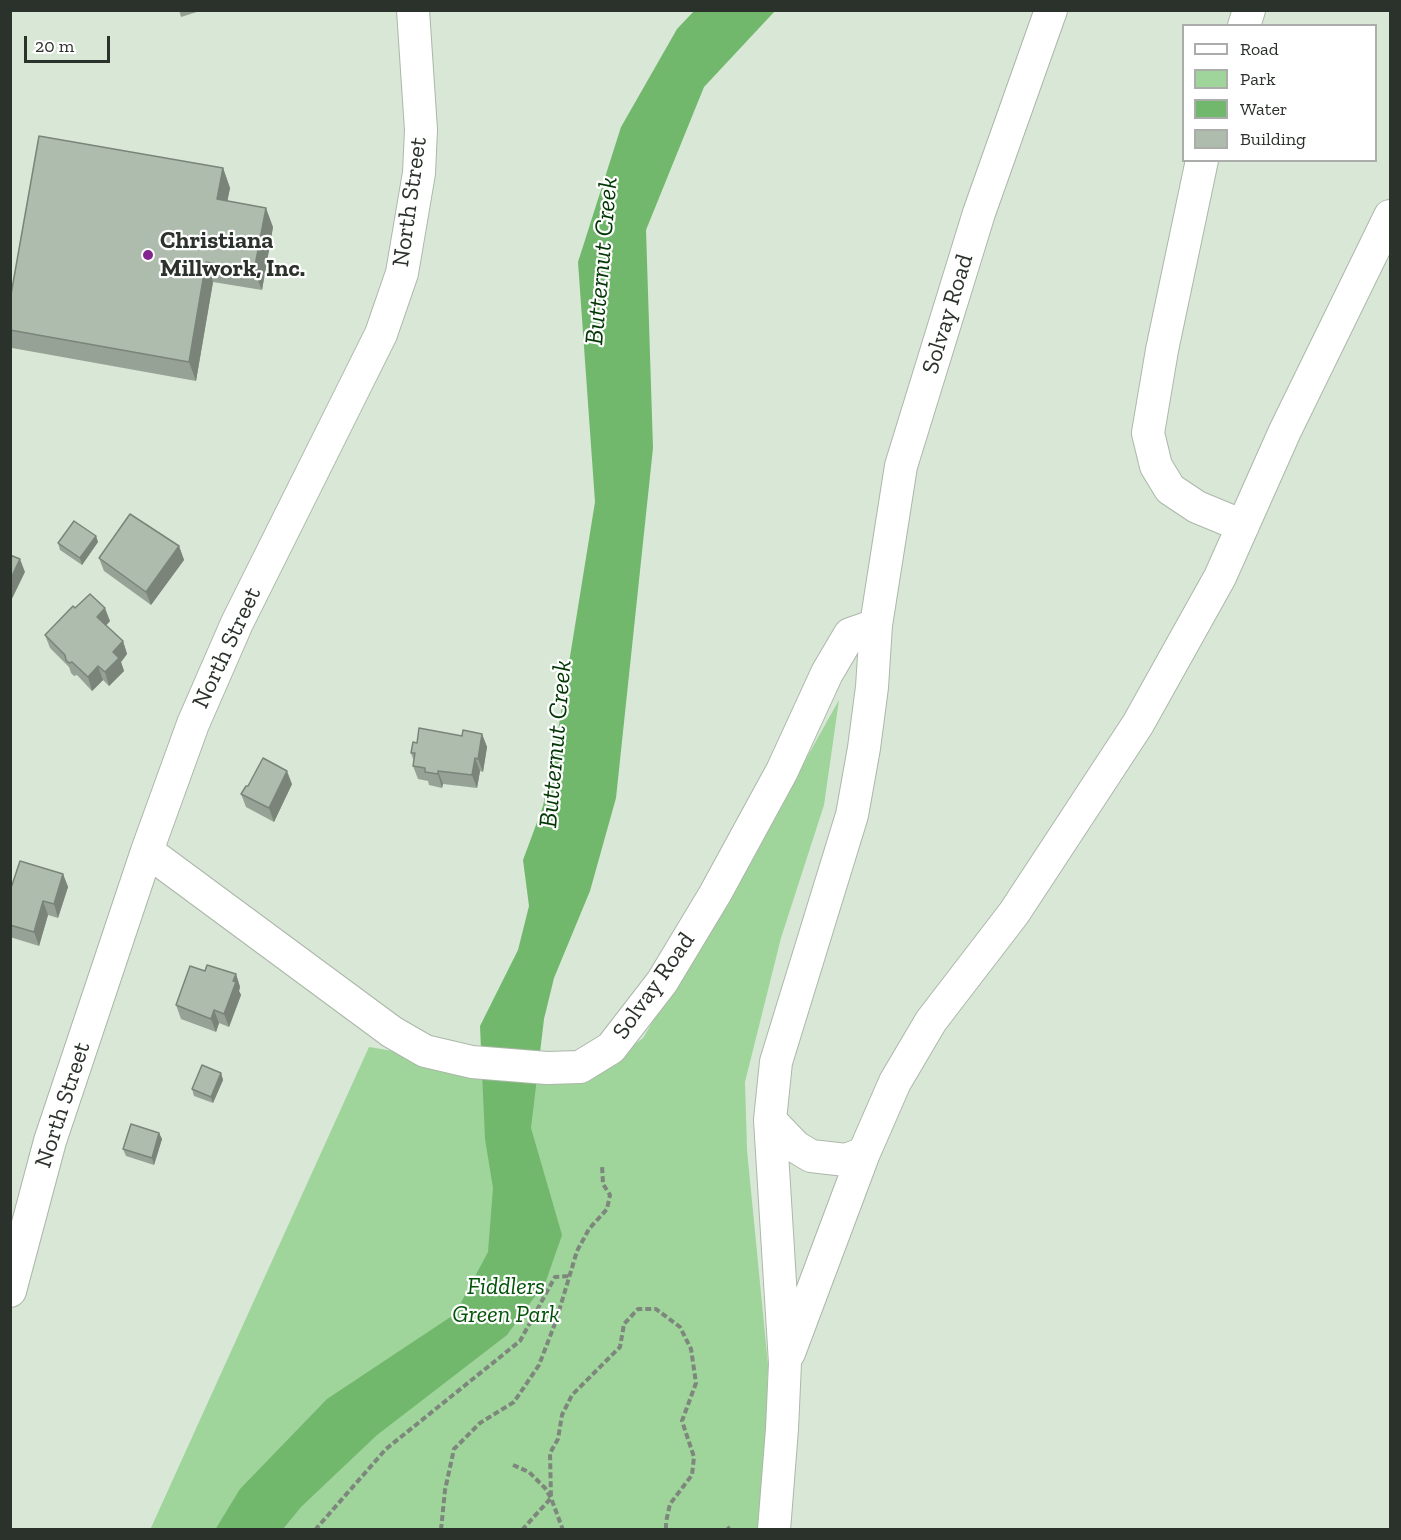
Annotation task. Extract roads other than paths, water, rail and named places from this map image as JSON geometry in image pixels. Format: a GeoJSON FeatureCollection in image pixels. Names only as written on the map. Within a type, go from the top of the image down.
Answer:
{"type":"FeatureCollection","features":[{"type":"Feature","properties":{"kind":"street","name":"North Street"},"geometry":{"type":"LineString","coordinates":[[10,1291],[50,1141],[147,851],[193,724],[237,623],[381,334],[402,273],[418,173],[421,130],[413,10]]}},
{"type":"Feature","properties":{"kind":"street","name":"Solvay Road"},"geometry":{"type":"LineString","coordinates":[[774,1530],[785,1363],[770,1120],[776,1062],[852,815],[872,687],[876,625],[901,466],[979,213],[1051,10]]}},
{"type":"Feature","properties":{"kind":"street"},"geometry":{"type":"LineString","coordinates":[[1202,162],[1162,350],[1148,433],[1156,466],[1170,489],[1197,507],[1243,526]]}},
{"type":"Feature","properties":{"kind":"street"},"geometry":{"type":"LineString","coordinates":[[785,1363],[864,1154],[895,1082],[931,1021],[1014,914],[1138,724],[1220,577],[1285,431],[1390,216]]}},
{"type":"Feature","properties":{"kind":"street","name":"Solvay Road"},"geometry":{"type":"LineString","coordinates":[[147,851],[392,1032],[426,1051],[472,1062],[547,1068],[580,1067],[611,1048],[662,982],[715,894],[782,771],[827,673],[850,634],[876,625]]}},
{"type":"Feature","properties":{"kind":"street"},"geometry":{"type":"LineString","coordinates":[[770,1120],[796,1147],[811,1156],[846,1160],[864,1154]]}},
{"type":"Feature","properties":{"kind":"water","name":"Butternut Creek"},"geometry":{"type":"Polygon","coordinates":[[[694,11],[775,11],[704,87],[646,230],[653,448],[616,798],[590,891],[554,978],[544,1019],[531,1128],[562,1235],[546,1281],[507,1335],[377,1435],[301,1507],[283,1529],[215,1530],[240,1489],[327,1399],[455,1314],[488,1252],[493,1188],[485,1139],[480,1026],[518,950],[529,906],[523,860],[543,806],[557,737],[595,502],[578,262],[621,127],[677,29],[694,11]]]}},
{"type":"Feature","properties":{"kind":"place","name":"Christiana Millwork, Inc."},"geometry":{"type":"Point","coordinates":[148,255]}},
{"type":"Feature","properties":{"kind":"park label","name":"Fiddlers Green Park"},"geometry":{"type":"Point","coordinates":[506,1301]}}]}
